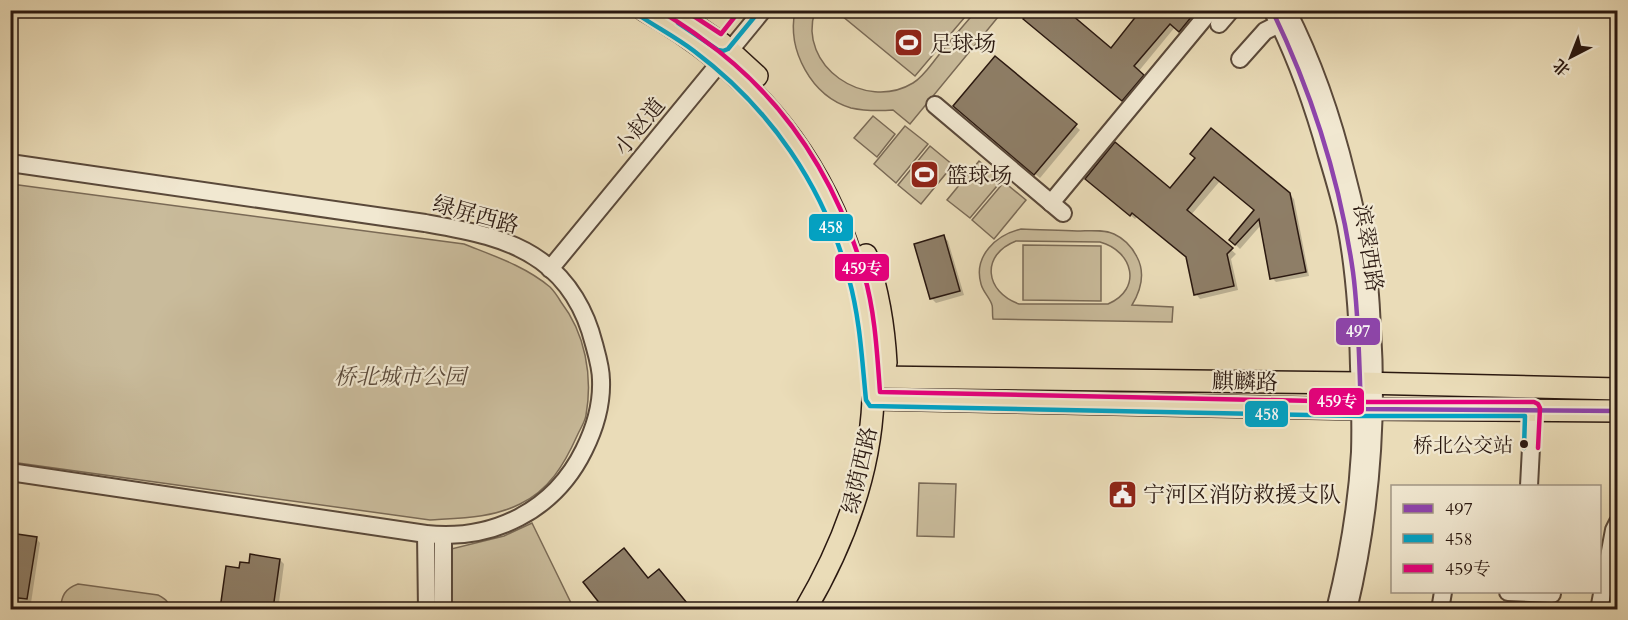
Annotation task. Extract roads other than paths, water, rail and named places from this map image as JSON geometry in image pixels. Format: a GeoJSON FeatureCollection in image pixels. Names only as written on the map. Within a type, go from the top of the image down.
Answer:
{"type":"FeatureCollection","features":[{"type":"Feature","properties":{"kind":"main road","name":"绿荫西路"},"geometry":{"type":"LineString","coordinates":[[644,10],[721,53],[759,78],[794,117],[839,189],[860,239],[875,285],[880,313],[879,452],[863,518],[848,558],[821,609]]}},
{"type":"Feature","properties":{"kind":"main road","name":"绿荫西路"},"geometry":{"type":"LineString","coordinates":[[671,10],[721,53]]}},
{"type":"Feature","properties":{"kind":"main road","name":"麒麟路"},"geometry":{"type":"LineString","coordinates":[[880,377],[1367,383],[1617,389]]}},
{"type":"Feature","properties":{"kind":"main road","name":"绿荫西路"},"geometry":{"type":"LineString","coordinates":[[805,609],[830,564],[852,509],[880,400]]}},
{"type":"Feature","properties":{"kind":"main road","name":"麒麟路"},"geometry":{"type":"LineString","coordinates":[[880,400],[1617,411]]}},
{"type":"Feature","properties":{"kind":"street","name":"小赵道"},"geometry":{"type":"LineString","coordinates":[[721,53],[750,10]]}},
{"type":"Feature","properties":{"kind":"street","name":"小赵道"},"geometry":{"type":"LineString","coordinates":[[547,266],[721,53],[763,10]]}},
{"type":"Feature","properties":{"kind":"street"},"geometry":{"type":"LineString","coordinates":[[935,105],[1057,208],[1215,17],[1231,10]]}},
{"type":"Feature","properties":{"kind":"street"},"geometry":{"type":"LineString","coordinates":[[1240,59],[1264,31],[1282,16]]}},
{"type":"Feature","properties":{"kind":"street","name":"滨翠西路"},"geometry":{"type":"LineString","coordinates":[[1282,16],[1317,79],[1338,138],[1357,215],[1369,282],[1367,409],[1371,462],[1364,526],[1348,609]]}},
{"type":"Feature","properties":{"kind":"street","name":"绿屏西路"},"geometry":{"type":"LineString","coordinates":[[10,164],[435,225],[495,239],[523,250],[547,266],[568,287],[582,309],[591,333],[601,379],[597,420],[570,475],[540,505],[505,524],[466,534],[435,535],[10,472]]}},
{"type":"Feature","properties":{"kind":"street","name":"滨翠西路"},"geometry":{"type":"LineString","coordinates":[[1335,609],[1345,570],[1354,517],[1367,409]]}},
{"type":"Feature","properties":{"kind":"street"},"geometry":{"type":"LineString","coordinates":[[1529,485],[1533,409]]}},
{"type":"Feature","properties":{"kind":"street"},"geometry":{"type":"LineString","coordinates":[[1599,609],[1617,522]]}},
{"type":"Feature","properties":{"kind":"street"},"geometry":{"type":"LineString","coordinates":[[427,609],[435,535]]}},
{"type":"Feature","properties":{"kind":"street"},"geometry":{"type":"LineString","coordinates":[[435,535],[443,609]]}},
{"type":"Feature","properties":{"kind":"street"},"geometry":{"type":"LineString","coordinates":[[1440,609],[1443,593]]}},
{"type":"Feature","properties":{"kind":"street"},"geometry":{"type":"LineString","coordinates":[[1521,593],[1552,598]]}},
{"type":"Feature","properties":{"kind":"place","name":"足球场"},"geometry":{"type":"Point","coordinates":[909,43]}},
{"type":"Feature","properties":{"kind":"place","name":"篮球场"},"geometry":{"type":"Point","coordinates":[925,175]}},
{"type":"Feature","properties":{"kind":"place","name":"桥北公交站"},"geometry":{"type":"Point","coordinates":[1524,444]}},
{"type":"Feature","properties":{"kind":"place","name":"宁河区消防救援支队"},"geometry":{"type":"Point","coordinates":[1122,494]}},
{"type":"Feature","properties":{"kind":"park label","name":"桥北城市公园"},"geometry":{"type":"Point","coordinates":[400,376]}}]}
